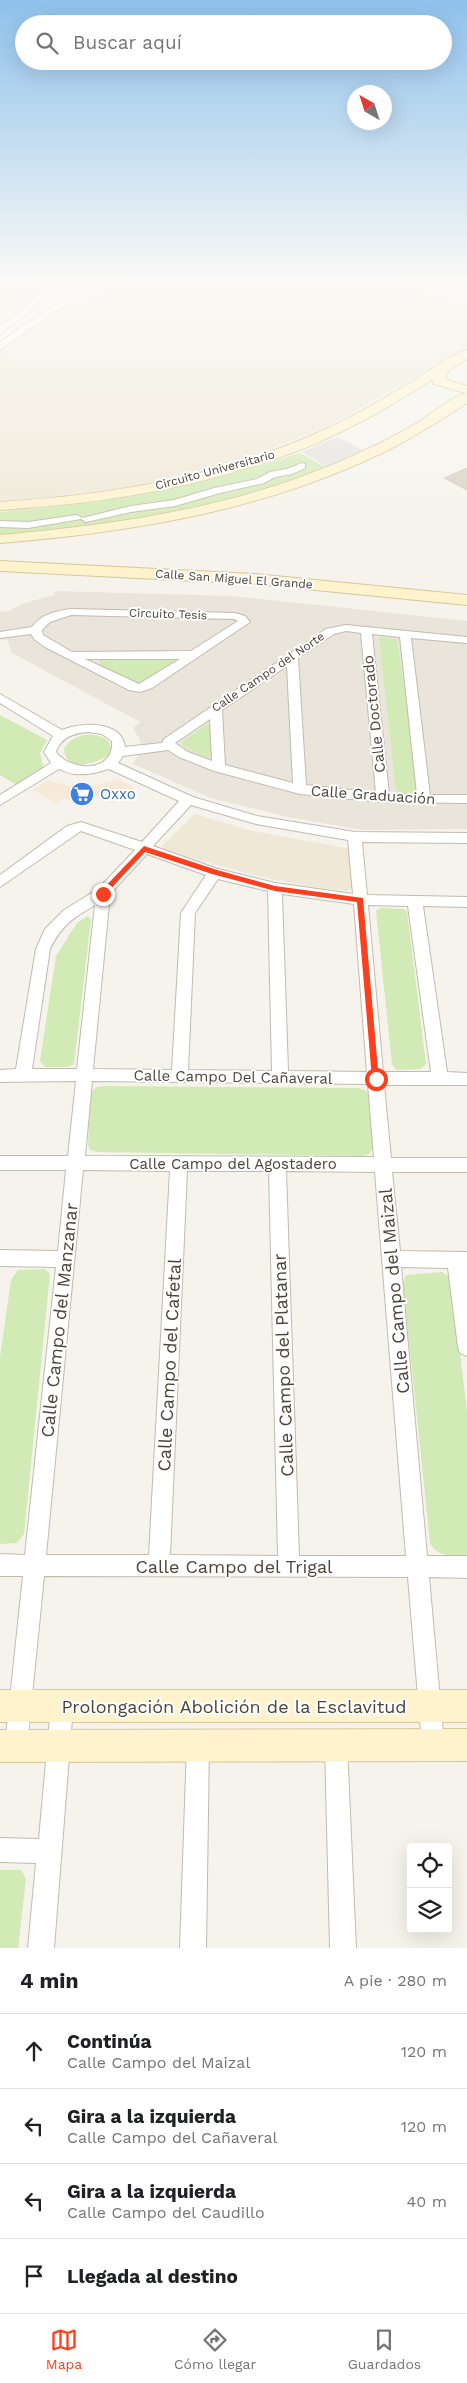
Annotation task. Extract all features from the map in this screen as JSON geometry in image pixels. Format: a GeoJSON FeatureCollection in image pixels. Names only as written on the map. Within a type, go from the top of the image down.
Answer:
{"type":"FeatureCollection","features":[{"type":"Feature","properties":{"kind":"main road","name":"Circuito Universitario"},"geometry":{"type":"LineString","coordinates":[[0,505],[16,506],[116,494],[173,483],[252,462],[307,443],[345,425],[432,375]]}},
{"type":"Feature","properties":{"kind":"main road"},"geometry":{"type":"LineString","coordinates":[[441,375],[438,380],[467,390]]}},
{"type":"Feature","properties":{"kind":"main road"},"geometry":{"type":"LineString","coordinates":[[0,539],[84,523],[207,509],[253,497],[313,477],[390,443],[467,397]]}},
{"type":"Feature","properties":{"kind":"main road"},"geometry":{"type":"LineString","coordinates":[[0,551],[84,523]]}},
{"type":"Feature","properties":{"kind":"main road","name":"Calle San Miguel El Grande"},"geometry":{"type":"LineString","coordinates":[[0,566],[255,579],[467,600]]}},
{"type":"Feature","properties":{"kind":"main road","name":"Calle San Miguel El Grande"},"geometry":{"type":"LineString","coordinates":[[0,577],[242,589],[467,611]]}},
{"type":"Feature","properties":{"kind":"main road","name":"Prolongación Abolición de la Esclavitud"},"geometry":{"type":"LineString","coordinates":[[10,1706],[467,1706]]}},
{"type":"Feature","properties":{"kind":"main road"},"geometry":{"type":"LineString","coordinates":[[8,1746],[467,1745]]}},
{"type":"Feature","properties":{"kind":"street"},"geometry":{"type":"LineString","coordinates":[[0,524],[28,526],[84,523],[131,509],[174,503],[218,490],[260,481],[273,474],[289,472],[302,466]]}},
{"type":"Feature","properties":{"kind":"street","name":"Circuito Tesis"},"geometry":{"type":"LineString","coordinates":[[71,612],[235,616],[243,619],[242,624],[148,685],[140,688],[49,645],[38,637],[36,630],[38,624],[47,618],[71,612]]}},
{"type":"Feature","properties":{"kind":"street","name":"Calle Campo del Norte"},"geometry":{"type":"LineString","coordinates":[[119,747],[169,744],[216,708],[330,630],[346,628],[467,640]]}},
{"type":"Feature","properties":{"kind":"street","name":"Circuito Tesis"},"geometry":{"type":"LineString","coordinates":[[0,635],[36,630]]}},
{"type":"Feature","properties":{"kind":"street","name":"Calle Doctorado"},"geometry":{"type":"LineString","coordinates":[[366,630],[382,798]]}},
{"type":"Feature","properties":{"kind":"street"},"geometry":{"type":"LineString","coordinates":[[405,634],[424,800]]}},
{"type":"Feature","properties":{"kind":"street","name":"Circuito Tesis"},"geometry":{"type":"LineString","coordinates":[[70,655],[195,655]]}},
{"type":"Feature","properties":{"kind":"street"},"geometry":{"type":"LineString","coordinates":[[292,657],[300,790]]}},
{"type":"Feature","properties":{"kind":"street"},"geometry":{"type":"LineString","coordinates":[[0,698],[61,735]]}},
{"type":"Feature","properties":{"kind":"street"},"geometry":{"type":"LineString","coordinates":[[216,708],[218,768]]}},
{"type":"Feature","properties":{"kind":"street"},"geometry":{"type":"LineString","coordinates":[[78,728],[98,728],[113,735],[119,747],[109,764],[88,771],[76,771],[58,764],[50,752],[51,746],[61,735],[78,728]]}},
{"type":"Feature","properties":{"kind":"street","name":"Calle Graduación"},"geometry":{"type":"LineString","coordinates":[[169,744],[187,756],[218,768],[300,790],[382,798],[467,800]]}},
{"type":"Feature","properties":{"kind":"street"},"geometry":{"type":"LineString","coordinates":[[0,801],[58,764]]}},
{"type":"Feature","properties":{"kind":"street"},"geometry":{"type":"LineString","coordinates":[[109,764],[188,800],[256,820],[355,837],[467,838]]}},
{"type":"Feature","properties":{"kind":"street"},"geometry":{"type":"LineString","coordinates":[[23,1076],[43,949],[47,939],[60,921],[103,894],[188,800]]}},
{"type":"Feature","properties":{"kind":"street"},"geometry":{"type":"LineString","coordinates":[[0,882],[77,827],[86,827],[215,873],[275,888],[360,900],[467,902]]}},
{"type":"Feature","properties":{"kind":"street","name":"Calle Campo del Maizal"},"geometry":{"type":"LineString","coordinates":[[355,837],[433,1744]]}},
{"type":"Feature","properties":{"kind":"street"},"geometry":{"type":"LineString","coordinates":[[180,1076],[188,913],[215,873]]}},
{"type":"Feature","properties":{"kind":"street"},"geometry":{"type":"LineString","coordinates":[[275,888],[280,1077]]}},
{"type":"Feature","properties":{"kind":"street","name":"Calle Campo del Manzanar"},"geometry":{"type":"LineString","coordinates":[[8,1746],[10,1706],[34,1565],[103,894]]}},
{"type":"Feature","properties":{"kind":"street"},"geometry":{"type":"LineString","coordinates":[[414,902],[440,1079]]}},
{"type":"Feature","properties":{"kind":"street","name":"Calle Campo Del Cañaveral"},"geometry":{"type":"LineString","coordinates":[[0,1076],[84,1075],[467,1079]]}},
{"type":"Feature","properties":{"kind":"street","name":"Calle Campo del Agostadero"},"geometry":{"type":"LineString","coordinates":[[0,1163],[467,1165]]}},
{"type":"Feature","properties":{"kind":"street","name":"Calle Campo del Cafetal"},"geometry":{"type":"LineString","coordinates":[[159,1566],[179,1164]]}},
{"type":"Feature","properties":{"kind":"street","name":"Calle Campo del Platanar"},"geometry":{"type":"LineString","coordinates":[[277,1164],[289,1566]]}},
{"type":"Feature","properties":{"kind":"street"},"geometry":{"type":"LineString","coordinates":[[0,1258],[66,1259]]}},
{"type":"Feature","properties":{"kind":"street"},"geometry":{"type":"LineString","coordinates":[[391,1259],[462,1260],[467,1347]]}},
{"type":"Feature","properties":{"kind":"street","name":"Calle Campo del Trigal"},"geometry":{"type":"LineString","coordinates":[[0,1565],[467,1567]]}},
{"type":"Feature","properties":{"kind":"street"},"geometry":{"type":"LineString","coordinates":[[41,1948],[62,1706]]}},
{"type":"Feature","properties":{"kind":"street"},"geometry":{"type":"LineString","coordinates":[[336,1745],[343,1948]]}},
{"type":"Feature","properties":{"kind":"street"},"geometry":{"type":"LineString","coordinates":[[193,1948],[198,1746]]}},
{"type":"Feature","properties":{"kind":"street"},"geometry":{"type":"LineString","coordinates":[[0,1850],[50,1851]]}},
{"type":"Feature","properties":{"kind":"shaded area"},"geometry":{"type":"Polygon","coordinates":[[[0,375],[420,375],[326,427],[244,459],[208,470],[131,487],[0,501],[0,375]]]}},
{"type":"Feature","properties":{"kind":"shaded area"},"geometry":{"type":"Polygon","coordinates":[[[337,437],[367,452],[331,469],[302,452],[337,437]]]}},
{"type":"Feature","properties":{"kind":"shaded area"},"geometry":{"type":"Polygon","coordinates":[[[55,591],[232,596],[467,621],[467,829],[362,830],[288,817],[211,798],[133,764],[139,753],[140,740],[133,728],[140,722],[12,653],[7,639],[0,640],[0,612],[9,611],[25,603],[54,595],[55,591]]]}},
{"type":"Feature","properties":{"kind":"shaded area"},"geometry":{"type":"Polygon","coordinates":[[[118,779],[134,787],[113,803],[102,797],[63,799],[56,803],[33,790],[48,780],[71,786],[103,784],[118,779]]]}},
{"type":"Feature","properties":{"kind":"shaded area"},"geometry":{"type":"Polygon","coordinates":[[[195,814],[252,831],[346,848],[350,852],[354,887],[347,891],[307,886],[253,875],[165,850],[162,846],[195,814]]]}},
{"type":"Feature","properties":{"kind":"green space"},"geometry":{"type":"Polygon","coordinates":[[[300,453],[327,468],[262,492],[161,517],[0,538],[0,512],[77,504],[152,492],[226,475],[300,453]]]}},
{"type":"Feature","properties":{"kind":"green space"},"geometry":{"type":"Polygon","coordinates":[[[379,638],[397,639],[420,788],[417,794],[402,793],[396,790],[379,638]]]}},
{"type":"Feature","properties":{"kind":"green space"},"geometry":{"type":"Polygon","coordinates":[[[103,659],[174,659],[177,662],[141,684],[134,683],[101,665],[100,661],[103,659]]]}},
{"type":"Feature","properties":{"kind":"green space"},"geometry":{"type":"Polygon","coordinates":[[[0,715],[47,740],[40,753],[44,769],[17,785],[0,775],[0,715]]]}},
{"type":"Feature","properties":{"kind":"green space"},"geometry":{"type":"Polygon","coordinates":[[[212,723],[212,756],[205,757],[182,745],[183,741],[207,724],[212,723]]]}},
{"type":"Feature","properties":{"kind":"green space"},"geometry":{"type":"Polygon","coordinates":[[[83,735],[99,736],[107,740],[111,748],[110,754],[105,758],[90,763],[75,764],[70,761],[65,756],[64,748],[71,740],[83,735]]]}},
{"type":"Feature","properties":{"kind":"green space"},"geometry":{"type":"Polygon","coordinates":[[[381,908],[403,909],[407,911],[426,1064],[421,1069],[396,1070],[392,1064],[376,911],[381,908]]]}},
{"type":"Feature","properties":{"kind":"green space"},"geometry":{"type":"Polygon","coordinates":[[[88,916],[91,920],[74,1064],[68,1067],[45,1067],[40,1061],[56,956],[77,923],[88,916]]]}},
{"type":"Feature","properties":{"kind":"green space"},"geometry":{"type":"Polygon","coordinates":[[[97,1087],[359,1088],[368,1093],[373,1149],[369,1154],[362,1156],[98,1152],[90,1150],[88,1145],[91,1092],[97,1087]]]}},
{"type":"Feature","properties":{"kind":"green space"},"geometry":{"type":"Polygon","coordinates":[[[45,1269],[50,1274],[24,1534],[17,1543],[0,1544],[0,1357],[11,1280],[18,1270],[45,1269]]]}},
{"type":"Feature","properties":{"kind":"green space"},"geometry":{"type":"Polygon","coordinates":[[[442,1272],[449,1276],[452,1286],[467,1411],[467,1555],[446,1555],[433,1548],[430,1543],[403,1283],[406,1275],[442,1272]]]}},
{"type":"Feature","properties":{"kind":"green space"},"geometry":{"type":"Polygon","coordinates":[[[0,1870],[21,1870],[26,1879],[18,1948],[0,1948],[0,1870]]]}},
{"type":"Feature","properties":{"kind":"building"},"geometry":{"type":"Polygon","coordinates":[[[467,468],[467,490],[444,478],[467,468]]]}},
{"type":"Feature","properties":{"kind":"place","name":"Oxxo"},"geometry":{"type":"Point","coordinates":[82,794]}},
{"type":"Feature","properties":{"kind":"route"},"geometry":{"type":"LineString","coordinates":[[103,894],[144,848],[215,873],[275,888],[360,900],[376,1079]]}}]}
